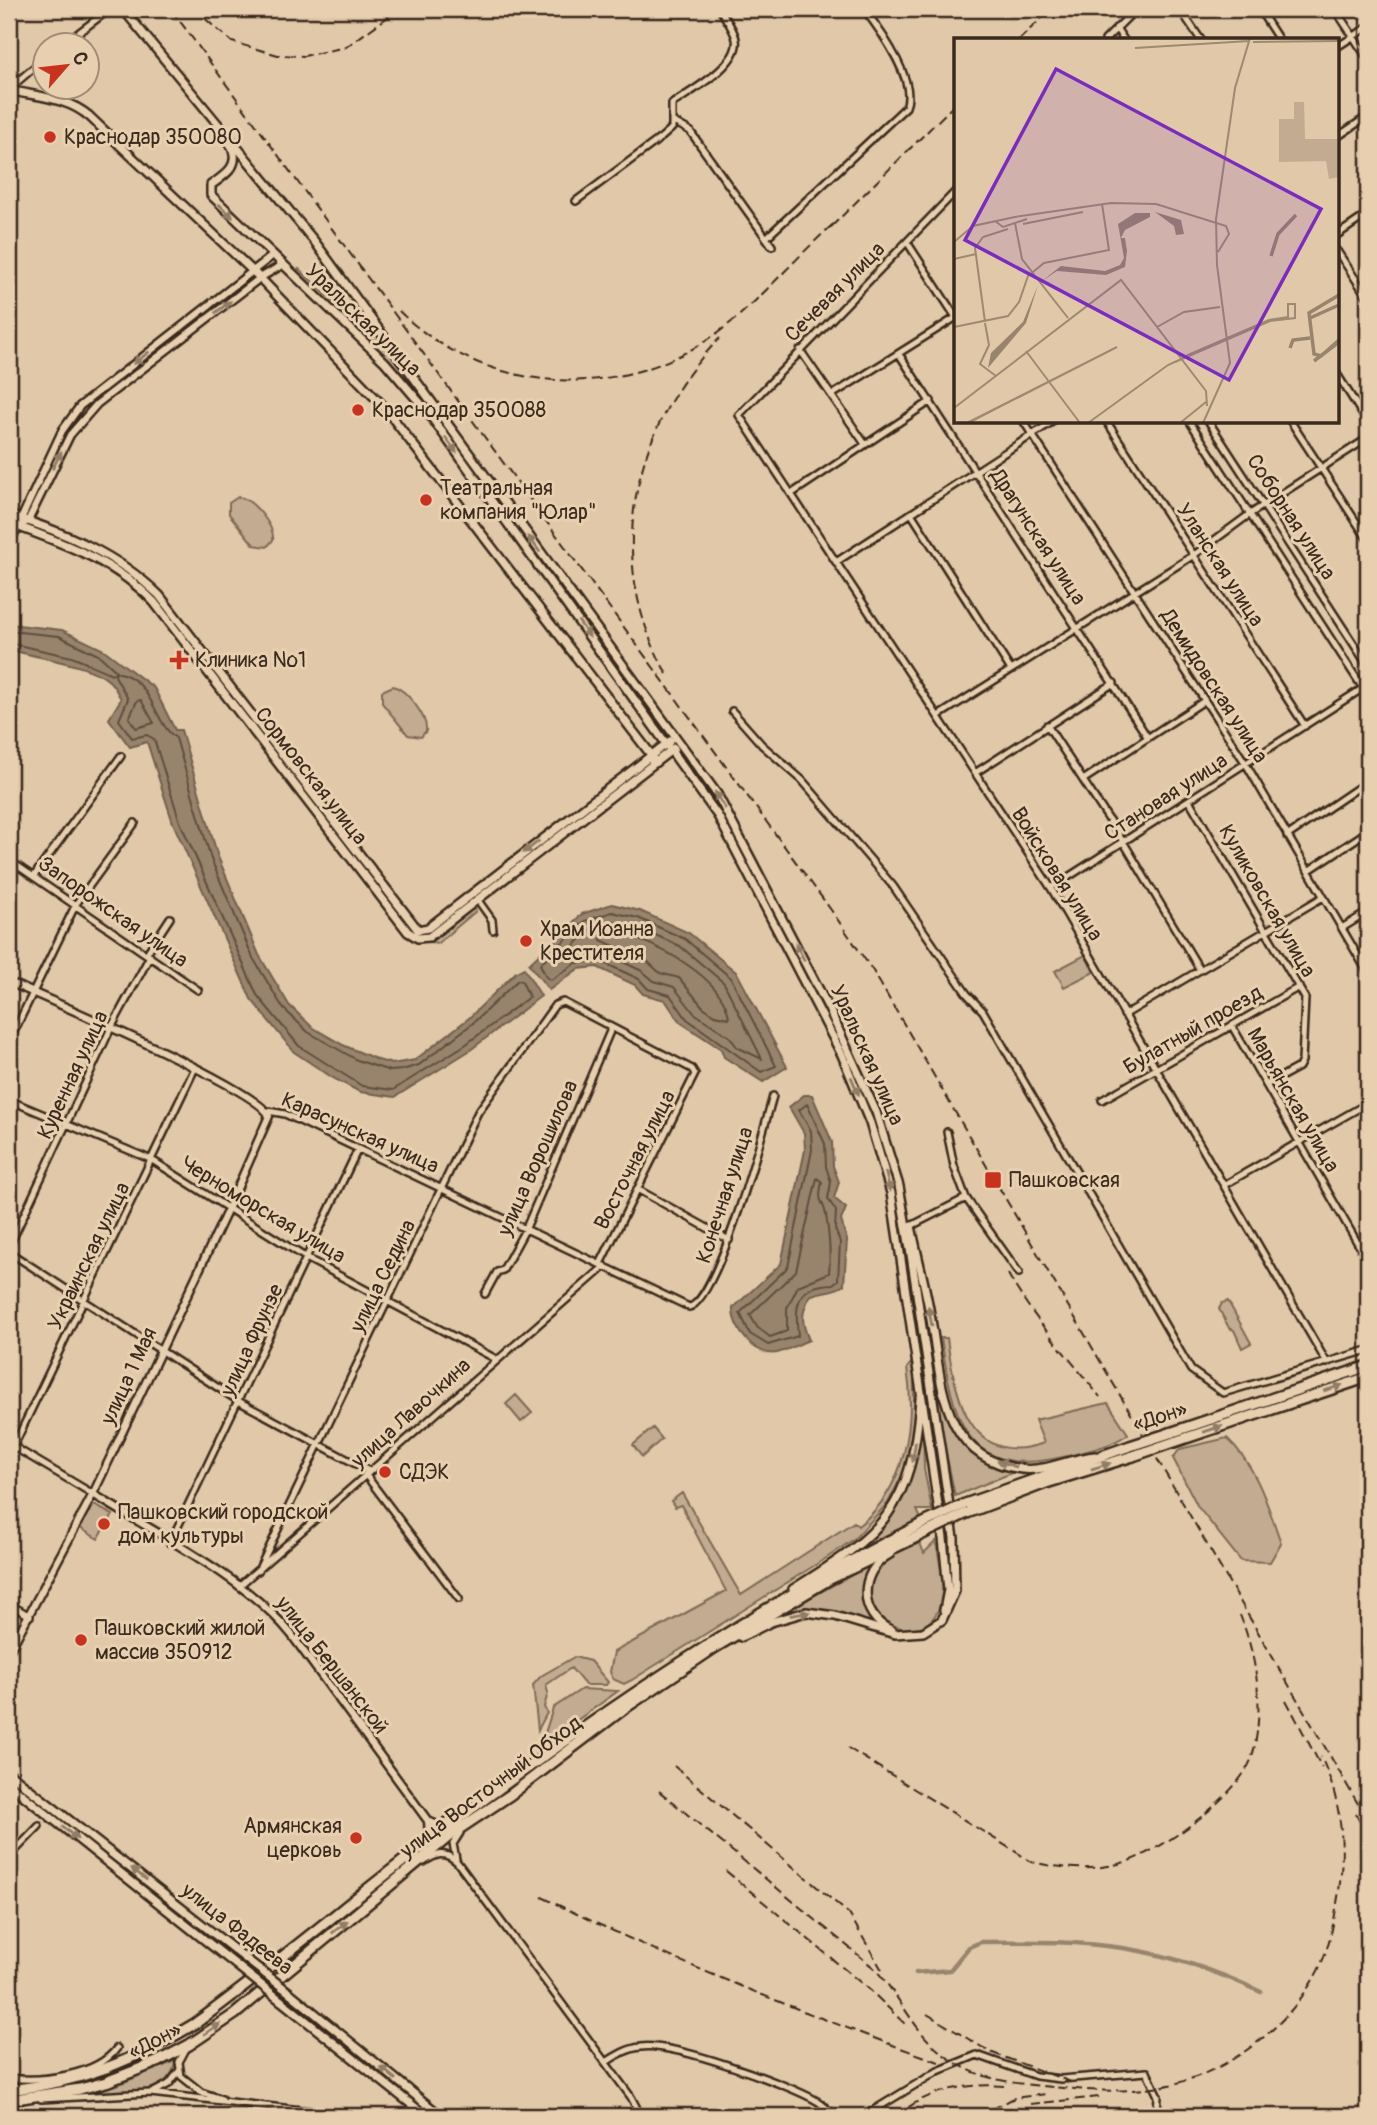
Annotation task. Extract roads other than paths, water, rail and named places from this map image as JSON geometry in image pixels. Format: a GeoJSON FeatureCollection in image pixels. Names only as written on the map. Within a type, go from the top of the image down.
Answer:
{"type":"FeatureCollection","features":[{"type":"Feature","properties":{"kind":"highway","name":"«Дон»"},"geometry":{"type":"LineString","coordinates":[[1172,1438],[1368,1366]]}},
{"type":"Feature","properties":{"kind":"highway","name":"«Дон»"},"geometry":{"type":"LineString","coordinates":[[966,1509],[1131,1451],[1368,1377]]}},
{"type":"Feature","properties":{"kind":"highway","name":"«Дон»"},"geometry":{"type":"LineString","coordinates":[[966,1509],[1098,1455],[1131,1451]]}},
{"type":"Feature","properties":{"kind":"highway"},"geometry":{"type":"LineString","coordinates":[[779,1601],[846,1562],[966,1509]]}},
{"type":"Feature","properties":{"kind":"highway"},"geometry":{"type":"LineString","coordinates":[[715,1648],[830,1579],[928,1527]]}},
{"type":"Feature","properties":{"kind":"highway","name":"улица Восточный Обход"},"geometry":{"type":"LineString","coordinates":[[288,1953],[495,1791],[588,1723],[779,1601]]}},
{"type":"Feature","properties":{"kind":"highway","name":"улица Восточный Обход"},"geometry":{"type":"LineString","coordinates":[[295,1963],[478,1816],[510,1795],[604,1723],[715,1648]]}},
{"type":"Feature","properties":{"kind":"highway","name":"«Дон»"},"geometry":{"type":"LineString","coordinates":[[9,2090],[76,2080],[111,2069],[150,2050],[196,2023],[288,1953]]}},
{"type":"Feature","properties":{"kind":"highway","name":"«Дон»"},"geometry":{"type":"LineString","coordinates":[[9,2100],[80,2089],[157,2062],[235,2014],[295,1963]]}},
{"type":"Feature","properties":{"kind":"main road","name":"Уральская улица"},"geometry":{"type":"LineString","coordinates":[[121,9],[139,27],[237,152],[315,242],[717,794],[754,860],[861,1074],[901,1195],[954,1538],[956,1578],[951,1605],[942,1620],[923,1632],[895,1634],[835,1616],[806,1612],[771,1622],[715,1648]]}},
{"type":"Feature","properties":{"kind":"main road","name":"Уральская улица"},"geometry":{"type":"LineString","coordinates":[[9,90],[57,99],[77,106],[253,271],[386,408],[651,756]]}},
{"type":"Feature","properties":{"kind":"main road","name":"Уральская улица"},"geometry":{"type":"LineString","coordinates":[[237,152],[230,171],[209,188],[211,195],[385,362],[427,411],[718,816],[842,1055],[872,1127],[891,1193],[921,1384],[948,1590],[941,1615],[917,1631],[890,1629],[877,1622],[866,1603],[869,1576],[884,1557],[924,1537],[928,1527]]}},
{"type":"Feature","properties":{"kind":"main road"},"geometry":{"type":"LineString","coordinates":[[427,411],[434,406]]}},
{"type":"Feature","properties":{"kind":"main road","name":"Сормовская улица"},"geometry":{"type":"LineString","coordinates":[[9,515],[119,571],[154,602],[184,634],[416,933]]}},
{"type":"Feature","properties":{"kind":"main road","name":"Сормовская улица"},"geometry":{"type":"LineString","coordinates":[[9,523],[22,522]]}},
{"type":"Feature","properties":{"kind":"main road"},"geometry":{"type":"LineString","coordinates":[[416,933],[428,929],[651,756],[678,740]]}},
{"type":"Feature","properties":{"kind":"main road"},"geometry":{"type":"LineString","coordinates":[[416,933],[429,937],[651,756],[669,746]]}},
{"type":"Feature","properties":{"kind":"main road"},"geometry":{"type":"LineString","coordinates":[[901,1195],[911,1226],[930,1315],[944,1403],[958,1432],[979,1452],[1020,1469],[1036,1469],[1098,1455]]}},
{"type":"Feature","properties":{"kind":"main road"},"geometry":{"type":"LineString","coordinates":[[921,1384],[926,1390],[930,1385]]}},
{"type":"Feature","properties":{"kind":"main road"},"geometry":{"type":"LineString","coordinates":[[779,1601],[854,1549],[873,1532],[890,1511],[906,1482],[914,1458],[921,1384]]}},
{"type":"Feature","properties":{"kind":"main road","name":"улица Фадеева"},"geometry":{"type":"LineString","coordinates":[[9,1773],[290,1993],[441,2116]]}},
{"type":"Feature","properties":{"kind":"main road"},"geometry":{"type":"LineString","coordinates":[[17,1790],[22,1788],[22,1782]]}},
{"type":"Feature","properties":{"kind":"main road","name":"улица Фадеева"},"geometry":{"type":"LineString","coordinates":[[9,1784],[426,2116]]}},
{"type":"Feature","properties":{"kind":"main road"},"geometry":{"type":"LineString","coordinates":[[304,2019],[311,2010]]}},
{"type":"Feature","properties":{"kind":"street"},"geometry":{"type":"LineString","coordinates":[[80,32],[110,9]]}},
{"type":"Feature","properties":{"kind":"street"},"geometry":{"type":"LineString","coordinates":[[576,201],[672,128],[673,104],[731,61],[736,48],[736,37],[720,9]]}},
{"type":"Feature","properties":{"kind":"street"},"geometry":{"type":"LineString","coordinates":[[766,238],[906,107],[910,98],[904,76],[880,31],[864,9]]}},
{"type":"Feature","properties":{"kind":"street"},"geometry":{"type":"LineString","coordinates":[[1107,38],[1136,9]]}},
{"type":"Feature","properties":{"kind":"street"},"geometry":{"type":"LineString","coordinates":[[1180,9],[1200,38]]}},
{"type":"Feature","properties":{"kind":"street"},"geometry":{"type":"LineString","coordinates":[[1259,9],[1278,38]]}},
{"type":"Feature","properties":{"kind":"street"},"geometry":{"type":"LineString","coordinates":[[1335,9],[1368,60]]}},
{"type":"Feature","properties":{"kind":"street"},"geometry":{"type":"LineString","coordinates":[[1338,46],[1368,27]]}},
{"type":"Feature","properties":{"kind":"street"},"geometry":{"type":"LineString","coordinates":[[1116,29],[1123,38]]}},
{"type":"Feature","properties":{"kind":"street"},"geometry":{"type":"LineString","coordinates":[[9,90],[32,69]]}},
{"type":"Feature","properties":{"kind":"street"},"geometry":{"type":"LineString","coordinates":[[1338,136],[1368,116]]}},
{"type":"Feature","properties":{"kind":"street"},"geometry":{"type":"LineString","coordinates":[[674,122],[690,131],[772,246]]}},
{"type":"Feature","properties":{"kind":"street","name":"Сечевая улица"},"geometry":{"type":"LineString","coordinates":[[739,415],[954,193]]}},
{"type":"Feature","properties":{"kind":"street"},"geometry":{"type":"LineString","coordinates":[[1338,234],[1368,214]]}},
{"type":"Feature","properties":{"kind":"street"},"geometry":{"type":"LineString","coordinates":[[907,242],[954,315]]}},
{"type":"Feature","properties":{"kind":"street"},"geometry":{"type":"LineString","coordinates":[[1338,253],[1368,298]]}},
{"type":"Feature","properties":{"kind":"street"},"geometry":{"type":"LineString","coordinates":[[22,522],[62,430],[80,406],[272,256]]}},
{"type":"Feature","properties":{"kind":"street"},"geometry":{"type":"LineString","coordinates":[[9,545],[70,435],[103,398],[260,278],[282,265]]}},
{"type":"Feature","properties":{"kind":"street"},"geometry":{"type":"LineString","coordinates":[[832,396],[954,318]]}},
{"type":"Feature","properties":{"kind":"street"},"geometry":{"type":"LineString","coordinates":[[800,350],[865,444]]}},
{"type":"Feature","properties":{"kind":"street","name":"Драгунская улица"},"geometry":{"type":"LineString","coordinates":[[899,354],[1149,738]]}},
{"type":"Feature","properties":{"kind":"street"},"geometry":{"type":"LineString","coordinates":[[1338,376],[1368,423]]}},
{"type":"Feature","properties":{"kind":"street"},"geometry":{"type":"LineString","coordinates":[[97,391],[103,398]]}},
{"type":"Feature","properties":{"kind":"street"},"geometry":{"type":"LineString","coordinates":[[791,494],[930,401]]}},
{"type":"Feature","properties":{"kind":"street","name":"Войсковая улица"},"geometry":{"type":"LineString","coordinates":[[739,415],[1051,888],[1327,1363]]}},
{"type":"Feature","properties":{"kind":"street","name":"Демидовская улица"},"geometry":{"type":"LineString","coordinates":[[1025,424],[1246,764],[1368,973]]}},
{"type":"Feature","properties":{"kind":"street"},"geometry":{"type":"LineString","coordinates":[[836,562],[1049,424]]}},
{"type":"Feature","properties":{"kind":"street","name":"Уланская улица"},"geometry":{"type":"LineString","coordinates":[[1108,424],[1305,726]]}},
{"type":"Feature","properties":{"kind":"street"},"geometry":{"type":"LineString","coordinates":[[1191,424],[1366,687],[1368,696]]}},
{"type":"Feature","properties":{"kind":"street","name":"Соборная улица"},"geometry":{"type":"LineString","coordinates":[[1210,424],[1368,666]]}},
{"type":"Feature","properties":{"kind":"street"},"geometry":{"type":"LineString","coordinates":[[1292,424],[1368,540]]}},
{"type":"Feature","properties":{"kind":"street"},"geometry":{"type":"LineString","coordinates":[[938,716],[1077,626],[1195,555],[1250,514],[1368,438]]}},
{"type":"Feature","properties":{"kind":"street"},"geometry":{"type":"LineString","coordinates":[[911,513],[1011,670]]}},
{"type":"Feature","properties":{"kind":"street"},"geometry":{"type":"LineString","coordinates":[[975,773],[1114,683]]}},
{"type":"Feature","properties":{"kind":"street","name":"Становая улица"},"geometry":{"type":"LineString","coordinates":[[1051,888],[1366,687]]}},
{"type":"Feature","properties":{"kind":"street"},"geometry":{"type":"LineString","coordinates":[[1083,780],[1204,701]]}},
{"type":"Feature","properties":{"kind":"street"},"geometry":{"type":"LineString","coordinates":[[732,711],[762,745],[802,780],[893,886],[967,994],[983,1011],[1191,1370],[1223,1392],[1368,1350]]}},
{"type":"Feature","properties":{"kind":"street"},"geometry":{"type":"LineString","coordinates":[[1047,726],[1124,843],[1200,970]]}},
{"type":"Feature","properties":{"kind":"street"},"geometry":{"type":"LineString","coordinates":[[34,876],[121,756]]}},
{"type":"Feature","properties":{"kind":"street"},"geometry":{"type":"LineString","coordinates":[[1287,836],[1368,781]]}},
{"type":"Feature","properties":{"kind":"street","name":"Куликовская улица"},"geometry":{"type":"LineString","coordinates":[[1189,800],[1268,930],[1305,998],[1302,1061],[1299,1067],[1266,1084]]}},
{"type":"Feature","properties":{"kind":"street"},"geometry":{"type":"LineString","coordinates":[[9,1042],[76,904],[135,823]]}},
{"type":"Feature","properties":{"kind":"street"},"geometry":{"type":"LineString","coordinates":[[1308,871],[1368,831]]}},
{"type":"Feature","properties":{"kind":"street","name":"Запорожская улица"},"geometry":{"type":"LineString","coordinates":[[9,860],[198,990]]}},
{"type":"Feature","properties":{"kind":"street"},"geometry":{"type":"LineString","coordinates":[[745,864],[754,860]]}},
{"type":"Feature","properties":{"kind":"street"},"geometry":{"type":"LineString","coordinates":[[477,889],[492,920],[493,930]]}},
{"type":"Feature","properties":{"kind":"street"},"geometry":{"type":"LineString","coordinates":[[469,895],[480,898]]}},
{"type":"Feature","properties":{"kind":"street"},"geometry":{"type":"LineString","coordinates":[[1124,1015],[1323,897]]}},
{"type":"Feature","properties":{"kind":"street"},"geometry":{"type":"LineString","coordinates":[[1342,928],[1368,912]]}},
{"type":"Feature","properties":{"kind":"street","name":"Куренная улица"},"geometry":{"type":"LineString","coordinates":[[9,1250],[111,1028],[170,918]]}},
{"type":"Feature","properties":{"kind":"street","name":"Карасунская улица"},"geometry":{"type":"LineString","coordinates":[[9,982],[195,1068],[268,1111],[285,1114],[689,1307],[700,1303]]}},
{"type":"Feature","properties":{"kind":"street","name":"Булатный проезд"},"geometry":{"type":"LineString","coordinates":[[1102,1100],[1299,988]]}},
{"type":"Feature","properties":{"kind":"street","name":"улица Седина"},"geometry":{"type":"LineString","coordinates":[[258,1571],[317,1443],[492,1089],[555,1005],[563,1002],[611,1029]]}},
{"type":"Feature","properties":{"kind":"street","name":"Марьянская улица"},"geometry":{"type":"LineString","coordinates":[[1232,1026],[1368,1261]]}},
{"type":"Feature","properties":{"kind":"street","name":"Восточная улица"},"geometry":{"type":"LineString","coordinates":[[603,1265],[637,1189],[694,1078],[692,1069],[611,1029]]}},
{"type":"Feature","properties":{"kind":"street","name":"улица Ворошилова"},"geometry":{"type":"LineString","coordinates":[[485,1294],[497,1272],[503,1270],[526,1228],[611,1029]]}},
{"type":"Feature","properties":{"kind":"street","name":"Украинская улица"},"geometry":{"type":"LineString","coordinates":[[9,1456],[11,1446],[84,1302],[195,1068]]}},
{"type":"Feature","properties":{"kind":"street","name":"Конечная улица"},"geometry":{"type":"LineString","coordinates":[[700,1303],[723,1259],[774,1096]]}},
{"type":"Feature","properties":{"kind":"street","name":"Черноморская улица"},"geometry":{"type":"LineString","coordinates":[[9,1100],[152,1160],[308,1259],[496,1359]]}},
{"type":"Feature","properties":{"kind":"street"},"geometry":{"type":"LineString","coordinates":[[1224,1185],[1368,1103]]}},
{"type":"Feature","properties":{"kind":"street","name":"улица 1 Мая"},"geometry":{"type":"LineString","coordinates":[[9,1651],[93,1494],[229,1207],[267,1122],[268,1111]]}},
{"type":"Feature","properties":{"kind":"street"},"geometry":{"type":"LineString","coordinates":[[947,1132],[954,1166],[966,1198],[1019,1273]]}},
{"type":"Feature","properties":{"kind":"street","name":"улица Фрунзе"},"geometry":{"type":"LineString","coordinates":[[170,1543],[240,1402],[358,1149]]}},
{"type":"Feature","properties":{"kind":"street"},"geometry":{"type":"LineString","coordinates":[[637,1189],[729,1240]]}},
{"type":"Feature","properties":{"kind":"street"},"geometry":{"type":"LineString","coordinates":[[911,1226],[966,1198]]}},
{"type":"Feature","properties":{"kind":"street"},"geometry":{"type":"LineString","coordinates":[[9,1250],[84,1302],[240,1402],[367,1473],[460,1599]]}},
{"type":"Feature","properties":{"kind":"street","name":"улица Лавочкина"},"geometry":{"type":"LineString","coordinates":[[239,1586],[603,1265]]}},
{"type":"Feature","properties":{"kind":"street","name":"улица Бершанской"},"geometry":{"type":"LineString","coordinates":[[11,1446],[93,1494],[256,1597],[283,1624],[428,1821]]}},
{"type":"Feature","properties":{"kind":"street"},"geometry":{"type":"LineString","coordinates":[[9,1604],[30,1616]]}},
{"type":"Feature","properties":{"kind":"street"},"geometry":{"type":"LineString","coordinates":[[421,1848],[429,1836],[428,1821],[440,1826],[487,1793],[495,1791]]}},
{"type":"Feature","properties":{"kind":"street"},"geometry":{"type":"LineString","coordinates":[[478,1816],[456,1836],[453,1851],[457,1862],[632,2097],[641,2116]]}},
{"type":"Feature","properties":{"kind":"street"},"geometry":{"type":"LineString","coordinates":[[9,1857],[38,1826]]}},
{"type":"Feature","properties":{"kind":"street"},"geometry":{"type":"LineString","coordinates":[[401,1877],[439,1854],[446,1854],[457,1862]]}},
{"type":"Feature","properties":{"kind":"street"},"geometry":{"type":"LineString","coordinates":[[150,2094],[169,2084],[179,2071],[179,2062],[188,2045]]}},
{"type":"Feature","properties":{"kind":"street"},"geometry":{"type":"LineString","coordinates":[[606,2062],[638,2047],[668,2050],[716,2062],[789,2089],[817,2101],[839,2116]]}},
{"type":"Feature","properties":{"kind":"street"},"geometry":{"type":"LineString","coordinates":[[9,2078],[26,2080],[70,2073],[109,2059],[117,2048]]}},
{"type":"Feature","properties":{"kind":"street"},"geometry":{"type":"LineString","coordinates":[[864,2116],[938,2071],[977,2055],[1036,2076],[1055,2078],[1147,2072],[1158,2096],[1157,2112],[1160,2116]]}},
{"type":"Feature","properties":{"kind":"street"},"geometry":{"type":"LineString","coordinates":[[179,2071],[194,2089],[232,2102]]}},
{"type":"Feature","properties":{"kind":"street"},"geometry":{"type":"LineString","coordinates":[[9,2100],[150,2094],[355,2116]]}},
{"type":"Feature","properties":{"kind":"water"},"geometry":{"type":"Polygon","coordinates":[[[9,624],[62,630],[104,650],[154,688],[175,730],[181,730],[218,857],[259,955],[289,1005],[312,1027],[343,1045],[392,1064],[415,1060],[469,1018],[516,972],[524,968],[541,996],[469,1051],[395,1097],[360,1092],[294,1052],[251,999],[173,823],[147,742],[130,747],[109,719],[121,699],[114,687],[101,675],[89,670],[9,649],[9,624]]]}},
{"type":"Feature","properties":{"kind":"water"},"geometry":{"type":"Polygon","coordinates":[[[612,904],[640,911],[689,933],[737,973],[787,1067],[763,1082],[724,1057],[721,1049],[680,1022],[665,1000],[643,994],[635,985],[597,967],[578,969],[549,990],[529,964],[582,914],[612,904]]]}},
{"type":"Feature","properties":{"kind":"water"},"geometry":{"type":"Polygon","coordinates":[[[804,1095],[812,1095],[832,1142],[833,1166],[839,1182],[834,1198],[846,1208],[841,1220],[847,1240],[844,1285],[810,1296],[803,1318],[809,1340],[781,1352],[769,1353],[746,1340],[736,1324],[733,1308],[781,1264],[805,1150],[804,1133],[789,1107],[804,1095]]]}},
{"type":"Feature","properties":{"kind":"waterway"},"geometry":{"type":"LineString","coordinates":[[916,1973],[950,1970],[969,1947],[981,1942],[1057,1942],[1124,1948],[1157,1955],[1224,1976],[1261,1992]]}},
{"type":"Feature","properties":{"kind":"railway"},"geometry":{"type":"LineString","coordinates":[[171,9],[873,971],[1368,1821]]}},
{"type":"Feature","properties":{"kind":"railway"},"geometry":{"type":"LineString","coordinates":[[194,9],[232,42],[278,55],[304,56],[346,47],[399,9]]}},
{"type":"Feature","properties":{"kind":"railway"},"geometry":{"type":"LineString","coordinates":[[1021,38],[1051,9]]}},
{"type":"Feature","properties":{"kind":"railway"},"geometry":{"type":"LineString","coordinates":[[831,227],[954,105]]}},
{"type":"Feature","properties":{"kind":"railway"},"geometry":{"type":"LineString","coordinates":[[399,311],[433,339],[471,360],[512,373],[553,380],[596,379],[638,371],[678,356],[716,334],[748,308],[837,221]]}},
{"type":"Feature","properties":{"kind":"railway"},"geometry":{"type":"LineString","coordinates":[[667,674],[647,631],[636,587],[632,542],[636,498],[647,454],[665,413],[689,374],[720,338]]}},
{"type":"Feature","properties":{"kind":"railway"},"geometry":{"type":"LineString","coordinates":[[1008,1274],[1040,1322],[1100,1397]]}},
{"type":"Feature","properties":{"kind":"railway"},"geometry":{"type":"LineString","coordinates":[[848,1748],[1032,1862],[1077,1868],[1122,1863],[1157,1848],[1177,1835],[1216,1805],[1245,1772],[1256,1739],[1258,1703],[1255,1667],[1240,1615]]}},
{"type":"Feature","properties":{"kind":"railway"},"geometry":{"type":"LineString","coordinates":[[1286,1700],[1322,1768]]}},
{"type":"Feature","properties":{"kind":"railway"},"geometry":{"type":"LineString","coordinates":[[659,1791],[874,1968],[924,2035],[949,2058],[977,2073],[1013,2082],[1086,2090],[1130,2090],[1177,2083],[1201,2075],[1246,2051],[1284,2018],[1314,1978],[1327,1949],[1338,1897],[1342,1861],[1338,1808],[1321,1757]]}},
{"type":"Feature","properties":{"kind":"railway"},"geometry":{"type":"LineString","coordinates":[[674,1766],[849,1914],[882,1970]]}},
{"type":"Feature","properties":{"kind":"railway"},"geometry":{"type":"LineString","coordinates":[[1356,1814],[1368,1838]]}},
{"type":"Feature","properties":{"kind":"railway"},"geometry":{"type":"LineString","coordinates":[[726,1871],[872,1992],[908,2027]]}},
{"type":"Feature","properties":{"kind":"railway"},"geometry":{"type":"LineString","coordinates":[[542,1897],[639,1943],[738,1985],[939,2062]]}},
{"type":"Feature","properties":{"kind":"railway"},"geometry":{"type":"LineString","coordinates":[[927,2014],[990,2052],[1071,2082]]}},
{"type":"Feature","properties":{"kind":"railway"},"geometry":{"type":"LineString","coordinates":[[897,2116],[921,2100],[947,2090],[1004,2086]]}},
{"type":"Feature","properties":{"kind":"railway"},"geometry":{"type":"LineString","coordinates":[[979,2116],[1014,2098],[1046,2094]]}},
{"type":"Feature","properties":{"kind":"railway"},"geometry":{"type":"LineString","coordinates":[[1030,2104],[1099,2097]]}},
{"type":"Feature","properties":{"kind":"place","name":"Краснодар 350080"},"geometry":{"type":"Point","coordinates":[50,137]}},
{"type":"Feature","properties":{"kind":"place","name":"Краснодар 350088"},"geometry":{"type":"Point","coordinates":[358,410]}},
{"type":"Feature","properties":{"kind":"place","name":"Театральная компания \"Юлар\""},"geometry":{"type":"Point","coordinates":[426,500]}},
{"type":"Feature","properties":{"kind":"place","name":"Клиника №1"},"geometry":{"type":"Point","coordinates":[179,660]}},
{"type":"Feature","properties":{"kind":"place","name":"Храм Иоанна Крестителя"},"geometry":{"type":"Point","coordinates":[526,941]}},
{"type":"Feature","properties":{"kind":"place","name":"Пашковская"},"geometry":{"type":"Point","coordinates":[993,1180]}},
{"type":"Feature","properties":{"kind":"place","name":"СДЭК"},"geometry":{"type":"Point","coordinates":[385,1472]}},
{"type":"Feature","properties":{"kind":"place","name":"Пашковский городской дом культуры"},"geometry":{"type":"Point","coordinates":[104,1524]}},
{"type":"Feature","properties":{"kind":"place","name":"Пашковский жилой массив 350912"},"geometry":{"type":"Point","coordinates":[81,1640]}},
{"type":"Feature","properties":{"kind":"place","name":"Армянская церковь"},"geometry":{"type":"Point","coordinates":[356,1838]}}]}
